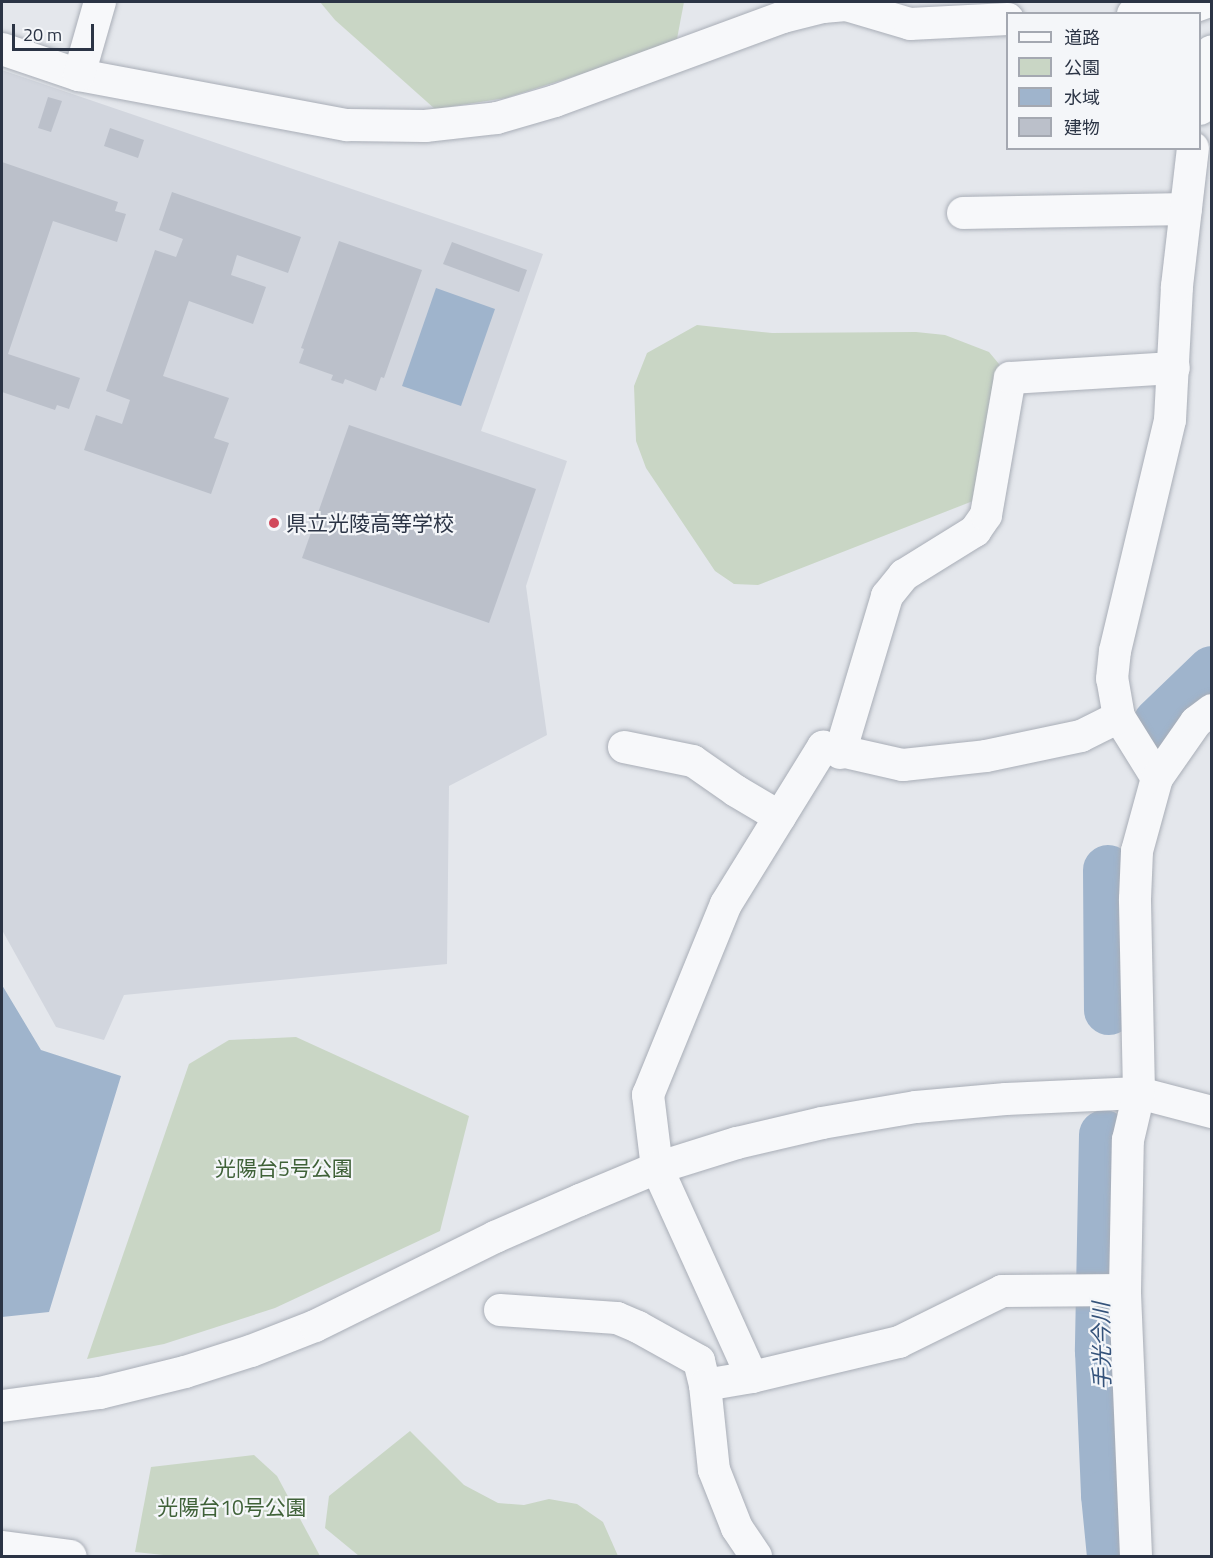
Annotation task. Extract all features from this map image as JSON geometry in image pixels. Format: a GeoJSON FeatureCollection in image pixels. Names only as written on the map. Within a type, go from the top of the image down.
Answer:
{"type":"FeatureCollection","features":[{"type":"Feature","properties":{"kind":"street"},"geometry":{"type":"LineString","coordinates":[[79,75],[100,2]]}},
{"type":"Feature","properties":{"kind":"street"},"geometry":{"type":"LineString","coordinates":[[1166,12],[1182,11],[1208,2]]}},
{"type":"Feature","properties":{"kind":"street"},"geometry":{"type":"LineString","coordinates":[[2,50],[79,75],[347,125],[425,126],[497,118],[545,104],[783,17],[823,7],[846,4],[910,24],[1006,20]]}},
{"type":"Feature","properties":{"kind":"street"},"geometry":{"type":"LineString","coordinates":[[1201,103],[1212,51]]}},
{"type":"Feature","properties":{"kind":"street"},"geometry":{"type":"LineString","coordinates":[[1157,778],[1119,717],[1112,679],[1115,651],[1170,420],[1177,286],[1193,150]]}},
{"type":"Feature","properties":{"kind":"street"},"geometry":{"type":"LineString","coordinates":[[963,213],[1185,209]]}},
{"type":"Feature","properties":{"kind":"street"},"geometry":{"type":"LineString","coordinates":[[840,753],[887,596],[904,575],[975,531],[986,515],[1010,378],[1174,368]]}},
{"type":"Feature","properties":{"kind":"street"},"geometry":{"type":"LineString","coordinates":[[1136,1557],[1107,1290],[1128,1140],[1139,1093],[1135,899],[1137,851],[1157,778],[1196,722],[1212,710]]}},
{"type":"Feature","properties":{"kind":"street"},"geometry":{"type":"LineString","coordinates":[[752,1377],[657,1168],[648,1095],[652,1078],[726,904],[824,747],[840,753],[903,765],[986,756],[1081,736],[1119,717]]}},
{"type":"Feature","properties":{"kind":"street"},"geometry":{"type":"LineString","coordinates":[[624,747],[693,761],[736,791],[780,817]]}},
{"type":"Feature","properties":{"kind":"street"},"geometry":{"type":"LineString","coordinates":[[2,1406],[100,1393],[185,1372],[251,1351],[315,1326],[495,1237],[657,1168],[737,1143],[822,1123],[904,1109],[1006,1099],[1139,1093],[1212,1112]]}},
{"type":"Feature","properties":{"kind":"street"},"geometry":{"type":"LineString","coordinates":[[705,1385],[752,1377],[899,1342],[1002,1292],[1107,1290]]}},
{"type":"Feature","properties":{"kind":"street"},"geometry":{"type":"LineString","coordinates":[[500,1310],[616,1318],[638,1327],[699,1361],[705,1385],[714,1470],[737,1528],[756,1557]]}},
{"type":"Feature","properties":{"kind":"street"},"geometry":{"type":"LineString","coordinates":[[2,1547],[70,1557]]}},
{"type":"Feature","properties":{"kind":"shaded area","name":"県立光陵高等学校"},"geometry":{"type":"Polygon","coordinates":[[[2,70],[543,254],[481,431],[567,461],[526,586],[547,735],[449,786],[447,964],[124,995],[104,1040],[56,1027],[2,930],[2,70]]]}},
{"type":"Feature","properties":{"kind":"green space"},"geometry":{"type":"Polygon","coordinates":[[[320,2],[684,2],[676,44],[506,98],[435,109],[335,20],[320,2]]]}},
{"type":"Feature","properties":{"kind":"green space"},"geometry":{"type":"Polygon","coordinates":[[[697,325],[772,333],[916,332],[945,335],[989,352],[999,364],[1002,399],[973,501],[758,585],[734,584],[715,571],[646,468],[636,441],[634,386],[647,353],[697,325]]]}},
{"type":"Feature","properties":{"kind":"green space","name":"光陽台5号公園"},"geometry":{"type":"Polygon","coordinates":[[[296,1037],[469,1116],[440,1231],[275,1308],[164,1344],[87,1359],[189,1064],[229,1040],[296,1037]]]}},
{"type":"Feature","properties":{"kind":"green space"},"geometry":{"type":"Polygon","coordinates":[[[410,1431],[464,1485],[498,1503],[524,1505],[549,1499],[577,1504],[603,1522],[618,1556],[359,1556],[325,1528],[329,1496],[410,1431]]]}},
{"type":"Feature","properties":{"kind":"green space","name":"光陽台10号公園"},"geometry":{"type":"Polygon","coordinates":[[[254,1455],[277,1476],[320,1556],[173,1556],[135,1552],[151,1467],[254,1455]]]}},
{"type":"Feature","properties":{"kind":"water"},"geometry":{"type":"Polygon","coordinates":[[[436,288],[495,309],[461,406],[402,386],[436,288]]]}},
{"type":"Feature","properties":{"kind":"water"},"geometry":{"type":"Polygon","coordinates":[[[2,985],[41,1050],[121,1076],[49,1312],[2,1317],[2,985]]]}},
{"type":"Feature","properties":{"kind":"building"},"geometry":{"type":"Polygon","coordinates":[[[48,97],[62,101],[51,132],[38,128],[48,97]]]}},
{"type":"Feature","properties":{"kind":"building"},"geometry":{"type":"Polygon","coordinates":[[[110,128],[144,140],[138,158],[104,146],[110,128]]]}},
{"type":"Feature","properties":{"kind":"building"},"geometry":{"type":"Polygon","coordinates":[[[2,162],[118,202],[115,211],[126,214],[117,242],[53,221],[8,354],[80,378],[69,409],[57,405],[55,410],[2,392],[2,162]]]}},
{"type":"Feature","properties":{"kind":"building"},"geometry":{"type":"Polygon","coordinates":[[[172,192],[301,237],[288,273],[237,255],[231,275],[266,287],[253,324],[189,301],[163,376],[229,398],[214,438],[229,443],[211,494],[84,450],[96,415],[122,424],[130,400],[106,391],[155,250],[176,257],[183,239],[159,230],[172,192]]]}},
{"type":"Feature","properties":{"kind":"building"},"geometry":{"type":"Polygon","coordinates":[[[339,241],[422,270],[384,378],[381,377],[376,391],[345,379],[343,384],[331,380],[333,375],[299,363],[304,349],[301,348],[339,241]]]}},
{"type":"Feature","properties":{"kind":"building"},"geometry":{"type":"Polygon","coordinates":[[[452,242],[527,270],[519,292],[443,264],[452,242]]]}},
{"type":"Feature","properties":{"kind":"building"},"geometry":{"type":"Polygon","coordinates":[[[349,425],[536,489],[489,623],[302,558],[349,425]]]}},
{"type":"Feature","properties":{"kind":"waterway","name":"手光今川"},"geometry":{"type":"LineString","coordinates":[[1158,723],[1212,671]]}},
{"type":"Feature","properties":{"kind":"waterway","name":"手光今川"},"geometry":{"type":"LineString","coordinates":[[1108,870],[1109,1010]]}},
{"type":"Feature","properties":{"kind":"waterway","name":"手光今川"},"geometry":{"type":"LineString","coordinates":[[1104,1135],[1100,1351],[1106,1495],[1112,1556]]}},
{"type":"Feature","properties":{"kind":"place","name":"県立光陵高等学校"},"geometry":{"type":"Point","coordinates":[274,523]}}]}
